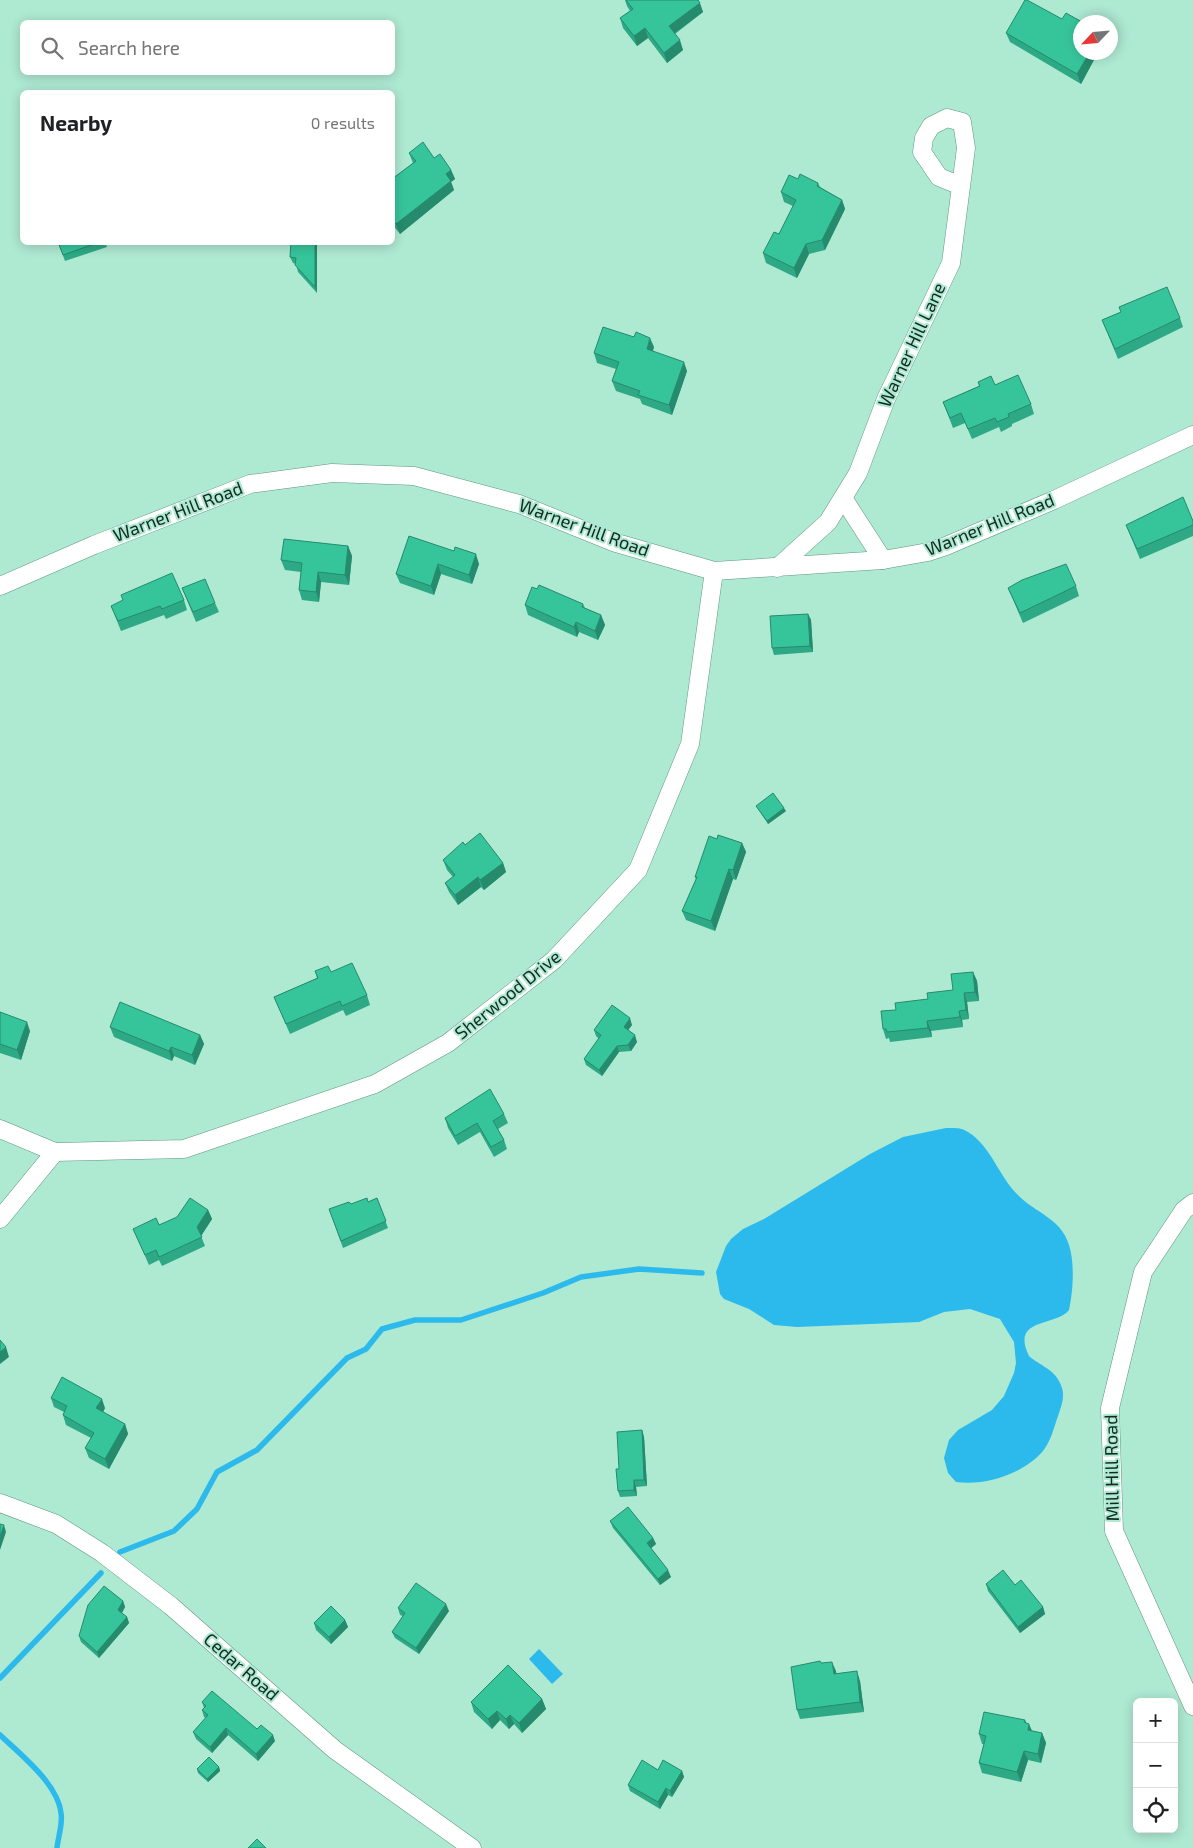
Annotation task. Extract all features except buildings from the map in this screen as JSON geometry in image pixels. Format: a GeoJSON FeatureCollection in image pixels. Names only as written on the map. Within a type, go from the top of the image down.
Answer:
{"type":"FeatureCollection","features":[{"type":"Feature","properties":{"kind":"street","name":"Warner Hill Lane"},"geometry":{"type":"LineString","coordinates":[[777,568],[828,522],[858,473],[886,399],[951,262],[961,186]]}},
{"type":"Feature","properties":{"kind":"street","name":"Warner Hill Road"},"geometry":{"type":"LineString","coordinates":[[0,586],[94,545],[250,484],[332,473],[414,476],[520,504],[613,542],[714,571],[883,560],[928,552],[946,546],[1054,500],[1193,436]]}},
{"type":"Feature","properties":{"kind":"street"},"geometry":{"type":"LineString","coordinates":[[843,498],[883,560]]}},
{"type":"Feature","properties":{"kind":"street","name":"Sherwood Drive"},"geometry":{"type":"LineString","coordinates":[[55,1152],[184,1149],[375,1084],[448,1043],[554,960],[638,870],[690,744],[714,571]]}},
{"type":"Feature","properties":{"kind":"street"},"geometry":{"type":"LineString","coordinates":[[0,1129],[55,1152],[0,1219]]}},
{"type":"Feature","properties":{"kind":"street","name":"Mill Hill Road"},"geometry":{"type":"LineString","coordinates":[[1193,1203],[1184,1210],[1143,1272],[1110,1408],[1114,1531],[1193,1706]]}},
{"type":"Feature","properties":{"kind":"street","name":"Cedar Road"},"geometry":{"type":"LineString","coordinates":[[0,1503],[56,1524],[102,1553],[171,1606],[335,1750],[472,1848]]}},
{"type":"Feature","properties":{"kind":"water"},"geometry":{"type":"Polygon","coordinates":[[[946,1128],[963,1129],[976,1138],[989,1153],[1011,1188],[1060,1228],[1069,1245],[1073,1269],[1069,1310],[1055,1319],[1037,1325],[1025,1335],[1025,1344],[1029,1356],[1054,1374],[1062,1387],[1062,1403],[1046,1447],[1035,1459],[1015,1472],[991,1480],[968,1483],[956,1482],[948,1473],[944,1458],[949,1440],[958,1430],[992,1410],[1004,1396],[1014,1373],[1016,1363],[1014,1342],[1000,1319],[970,1309],[944,1312],[919,1322],[797,1327],[774,1325],[749,1309],[724,1299],[720,1294],[716,1272],[726,1246],[743,1229],[764,1219],[870,1154],[903,1137],[946,1128]]]}},
{"type":"Feature","properties":{"kind":"water"},"geometry":{"type":"Polygon","coordinates":[[[539,1649],[563,1674],[552,1684],[529,1659],[539,1649]]]}},
{"type":"Feature","properties":{"kind":"waterway"},"geometry":{"type":"LineString","coordinates":[[120,1552],[174,1531],[197,1509],[217,1472],[257,1450],[347,1358],[366,1349],[382,1329],[415,1320],[461,1320],[543,1293],[581,1277],[639,1269],[702,1273]]}},
{"type":"Feature","properties":{"kind":"waterway"},"geometry":{"type":"LineString","coordinates":[[0,1678],[101,1573]]}},
{"type":"Feature","properties":{"kind":"waterway"},"geometry":{"type":"LineString","coordinates":[[0,1735],[37,1770],[53,1791],[61,1813],[57,1848]]}}]}
